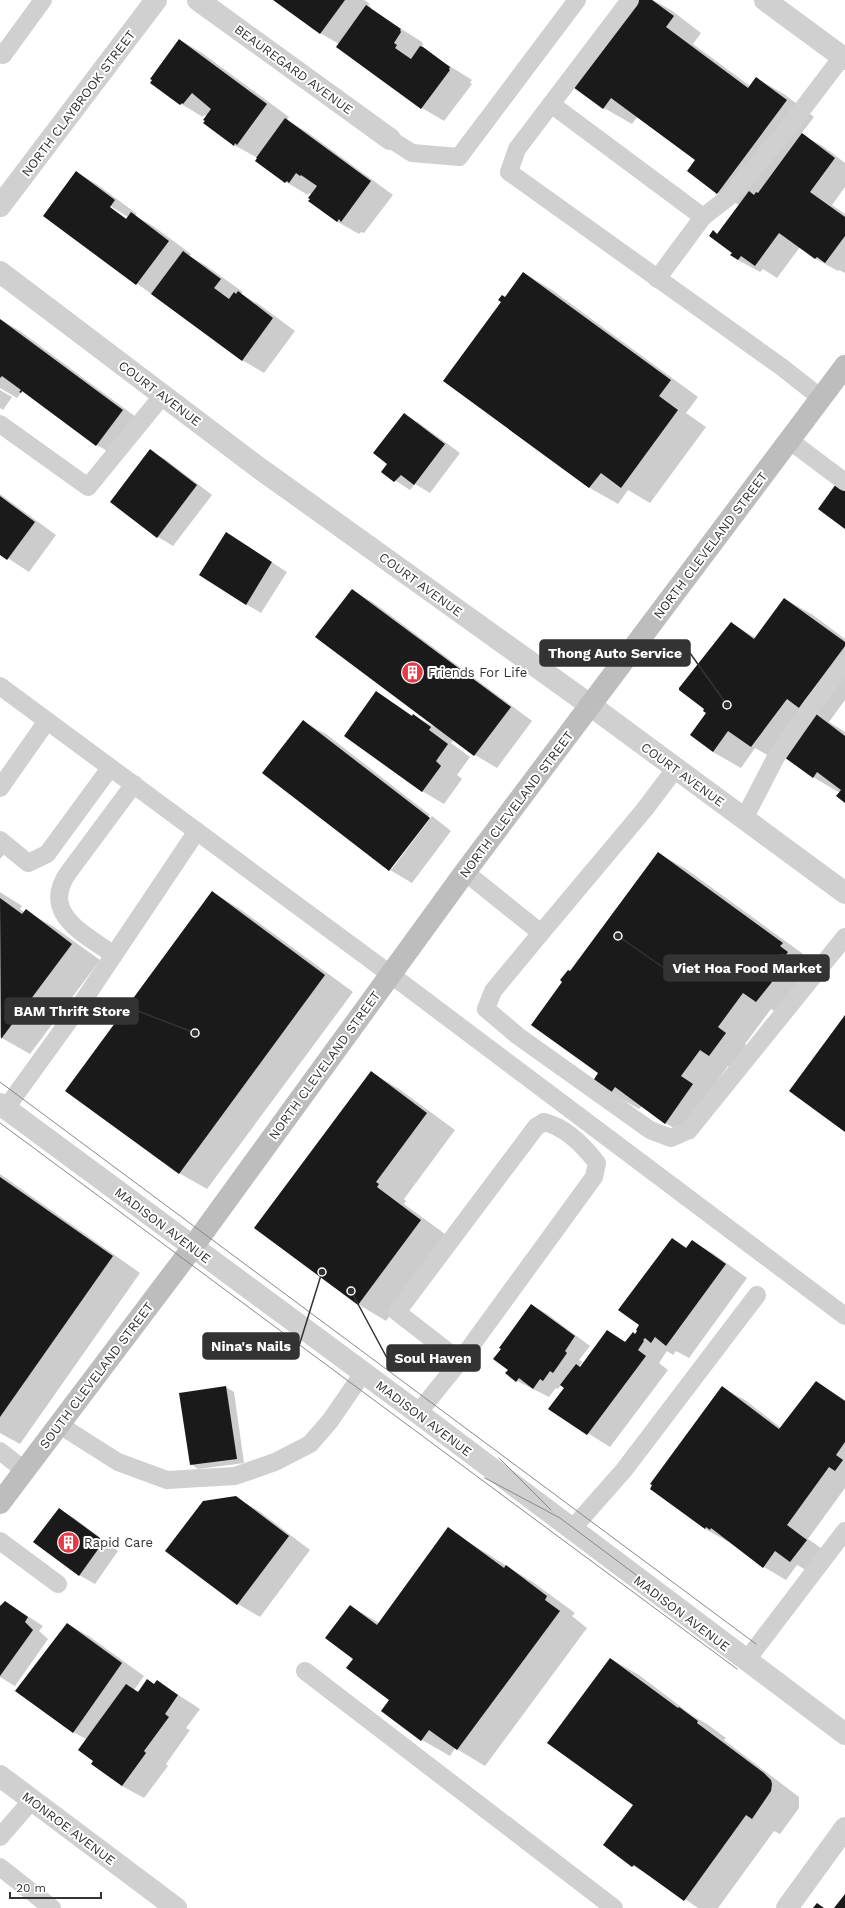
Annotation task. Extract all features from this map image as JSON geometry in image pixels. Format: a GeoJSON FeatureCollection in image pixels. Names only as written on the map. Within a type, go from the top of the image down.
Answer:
{"type":"FeatureCollection","features":[{"type":"Feature","properties":{"kind":"main road","name":"NORTH CLEVELAND STREET"},"geometry":{"type":"LineString","coordinates":[[192,1247],[465,872],[845,366]]}},
{"type":"Feature","properties":{"kind":"main road","name":"SOUTH CLEVELAND STREET"},"geometry":{"type":"LineString","coordinates":[[0,1503],[192,1247]]}},
{"type":"Feature","properties":{"kind":"street","name":"NORTH CLAYBROOK STREET"},"geometry":{"type":"LineString","coordinates":[[0,206],[156,0]]}},
{"type":"Feature","properties":{"kind":"street","name":"BEAUREGARD AVENUE"},"geometry":{"type":"LineString","coordinates":[[198,0],[390,138]]}},
{"type":"Feature","properties":{"kind":"street"},"geometry":{"type":"LineString","coordinates":[[765,0],[844,58]]}},
{"type":"Feature","properties":{"kind":"street","name":"COURT AVENUE"},"geometry":{"type":"LineString","coordinates":[[0,272],[259,468],[590,705],[674,769],[845,893]]}},
{"type":"Feature","properties":{"kind":"street","name":"MADISON AVENUE"},"geometry":{"type":"LineString","coordinates":[[3,1106],[418,1413],[845,1734]]}},
{"type":"Feature","properties":{"kind":"street","name":"MONROE AVENUE"},"geometry":{"type":"LineString","coordinates":[[0,1776],[176,1908]]}},
{"type":"Feature","properties":{"kind":"street"},"geometry":{"type":"LineString","coordinates":[[787,1908],[845,1828]]}},
{"type":"Feature","properties":{"kind":"lane"},"geometry":{"type":"LineString","coordinates":[[0,52],[3,55],[43,0]]}},
{"type":"Feature","properties":{"kind":"lane"},"geometry":{"type":"LineString","coordinates":[[390,138],[412,153],[459,157],[577,0]]}},
{"type":"Feature","properties":{"kind":"lane"},"geometry":{"type":"LineString","coordinates":[[630,0],[517,149],[510,172],[783,368],[821,398]]}},
{"type":"Feature","properties":{"kind":"lane"},"geometry":{"type":"LineString","coordinates":[[658,279],[703,217],[730,196],[785,132],[844,58]]}},
{"type":"Feature","properties":{"kind":"lane"},"geometry":{"type":"LineString","coordinates":[[552,104],[703,217]]}},
{"type":"Feature","properties":{"kind":"lane"},"geometry":{"type":"LineString","coordinates":[[0,424],[88,487],[163,395]]}},
{"type":"Feature","properties":{"kind":"lane"},"geometry":{"type":"LineString","coordinates":[[789,440],[845,482]]}},
{"type":"Feature","properties":{"kind":"lane"},"geometry":{"type":"LineString","coordinates":[[744,819],[776,757],[813,704],[845,663]]}},
{"type":"Feature","properties":{"kind":"lane"},"geometry":{"type":"LineString","coordinates":[[0,686],[390,974],[845,1316]]}},
{"type":"Feature","properties":{"kind":"lane"},"geometry":{"type":"LineString","coordinates":[[0,788],[47,720]]}},
{"type":"Feature","properties":{"kind":"lane"},"geometry":{"type":"LineString","coordinates":[[0,840],[6,847],[28,863],[47,854],[110,768]]}},
{"type":"Feature","properties":{"kind":"lane"},"geometry":{"type":"LineString","coordinates":[[674,769],[645,809],[493,991],[486,1009],[525,1040],[650,1130],[671,1138],[689,1130],[845,937]]}},
{"type":"Feature","properties":{"kind":"lane"},"geometry":{"type":"LineString","coordinates":[[114,955],[68,921],[61,910],[58,897],[60,884],[134,784]]}},
{"type":"Feature","properties":{"kind":"lane"},"geometry":{"type":"LineString","coordinates":[[3,1106],[79,1008],[197,831]]}},
{"type":"Feature","properties":{"kind":"lane"},"geometry":{"type":"LineString","coordinates":[[465,872],[541,932]]}},
{"type":"Feature","properties":{"kind":"lane"},"geometry":{"type":"LineString","coordinates":[[418,1413],[460,1361],[594,1177],[597,1163],[588,1151],[556,1125],[544,1122],[536,1127],[397,1312],[460,1361]]}},
{"type":"Feature","properties":{"kind":"lane"},"geometry":{"type":"LineString","coordinates":[[572,1529],[624,1470],[757,1295]]}},
{"type":"Feature","properties":{"kind":"lane"},"geometry":{"type":"LineString","coordinates":[[58,1424],[118,1462],[167,1480],[234,1476],[275,1462],[310,1444],[330,1421],[363,1373]]}},
{"type":"Feature","properties":{"kind":"lane"},"geometry":{"type":"LineString","coordinates":[[0,1451],[24,1470]]}},
{"type":"Feature","properties":{"kind":"lane"},"geometry":{"type":"LineString","coordinates":[[746,1661],[845,1531]]}},
{"type":"Feature","properties":{"kind":"lane"},"geometry":{"type":"LineString","coordinates":[[0,1541],[58,1584]]}},
{"type":"Feature","properties":{"kind":"lane"},"geometry":{"type":"LineString","coordinates":[[305,1671],[614,1908]]}},
{"type":"Feature","properties":{"kind":"lane"},"geometry":{"type":"LineString","coordinates":[[0,1837],[32,1800]]}},
{"type":"Feature","properties":{"kind":"lane"},"geometry":{"type":"LineString","coordinates":[[0,1867],[52,1908]]}},
{"type":"Feature","properties":{"kind":"building"},"geometry":{"type":"Polygon","coordinates":[[[273,0],[345,0],[320,34],[273,0]]]}},
{"type":"Feature","properties":{"kind":"building"},"geometry":{"type":"Polygon","coordinates":[[[637,0],[652,0],[674,16],[666,27],[748,88],[756,77],[787,100],[717,194],[687,171],[695,160],[611,98],[603,109],[573,87],[637,0]]]}},
{"type":"Feature","properties":{"kind":"building"},"geometry":{"type":"Polygon","coordinates":[[[366,5],[401,29],[401,32],[394,43],[397,45],[395,48],[411,59],[420,46],[423,47],[450,67],[450,70],[421,109],[336,47],[366,5]]]}},
{"type":"Feature","properties":{"kind":"building"},"geometry":{"type":"Polygon","coordinates":[[[179,39],[267,104],[237,145],[235,143],[234,146],[203,123],[205,121],[203,120],[211,109],[192,93],[183,104],[182,103],[180,105],[150,83],[152,80],[150,79],[179,39]]]}},
{"type":"Feature","properties":{"kind":"building"},"geometry":{"type":"Polygon","coordinates":[[[285,118],[371,181],[341,222],[339,219],[337,222],[308,201],[310,199],[308,198],[317,186],[296,173],[289,183],[287,181],[285,183],[255,161],[285,118]]]}},
{"type":"Feature","properties":{"kind":"building"},"geometry":{"type":"Polygon","coordinates":[[[802,133],[835,158],[810,192],[845,217],[845,236],[825,263],[817,257],[815,259],[779,233],[755,266],[741,256],[738,260],[730,255],[732,253],[709,236],[713,230],[717,234],[749,191],[754,195],[756,192],[758,193],[802,133]]]}},
{"type":"Feature","properties":{"kind":"building"},"geometry":{"type":"Polygon","coordinates":[[[76,171],[115,200],[110,207],[126,219],[131,212],[169,241],[136,285],[43,216],[76,171]]]}},
{"type":"Feature","properties":{"kind":"building"},"geometry":{"type":"Polygon","coordinates":[[[183,251],[221,279],[214,288],[229,299],[234,292],[236,294],[238,291],[273,318],[242,361],[151,294],[183,251]]]}},
{"type":"Feature","properties":{"kind":"building"},"geometry":{"type":"Polygon","coordinates":[[[523,272],[671,380],[659,396],[678,410],[621,488],[601,473],[589,488],[443,381],[501,302],[498,300],[502,295],[505,297],[523,272]]]}},
{"type":"Feature","properties":{"kind":"building"},"geometry":{"type":"Polygon","coordinates":[[[0,319],[123,410],[96,446],[22,391],[21,393],[19,392],[21,390],[2,376],[0,378],[0,319]]]}},
{"type":"Feature","properties":{"kind":"building"},"geometry":{"type":"Polygon","coordinates":[[[404,413],[445,444],[414,485],[401,475],[394,482],[381,472],[387,464],[373,453],[404,413]]]}},
{"type":"Feature","properties":{"kind":"building"},"geometry":{"type":"Polygon","coordinates":[[[150,449],[197,485],[157,538],[110,502],[150,449]]]}},
{"type":"Feature","properties":{"kind":"building"},"geometry":{"type":"Polygon","coordinates":[[[836,484],[845,490],[845,529],[818,509],[836,484]]]}},
{"type":"Feature","properties":{"kind":"building"},"geometry":{"type":"Polygon","coordinates":[[[0,496],[35,522],[7,560],[0,555],[0,496]]]}},
{"type":"Feature","properties":{"kind":"building"},"geometry":{"type":"Polygon","coordinates":[[[226,532],[272,562],[246,605],[199,575],[226,532]]]}},
{"type":"Feature","properties":{"kind":"building","name":"Friends For Life"},"geometry":{"type":"Polygon","coordinates":[[[352,589],[511,707],[474,756],[315,637],[352,589]]]}},
{"type":"Feature","properties":{"kind":"building"},"geometry":{"type":"Polygon","coordinates":[[[784,598],[845,642],[845,646],[799,708],[787,699],[751,747],[728,731],[713,752],[690,735],[706,713],[703,711],[704,709],[679,690],[679,688],[731,622],[754,639],[784,598]]]}},
{"type":"Feature","properties":{"kind":"building"},"geometry":{"type":"Polygon","coordinates":[[[376,691],[412,716],[413,714],[431,727],[429,730],[448,744],[436,761],[441,766],[422,792],[344,736],[376,691]]]}},
{"type":"Feature","properties":{"kind":"building"},"geometry":{"type":"Polygon","coordinates":[[[816,714],[845,736],[845,803],[836,796],[841,790],[817,772],[813,778],[784,757],[816,714]]]}},
{"type":"Feature","properties":{"kind":"building"},"geometry":{"type":"Polygon","coordinates":[[[303,720],[430,818],[389,871],[262,773],[303,720]]]}},
{"type":"Feature","properties":{"kind":"building"},"geometry":{"type":"Polygon","coordinates":[[[658,852],[783,943],[780,946],[788,952],[785,956],[782,954],[770,970],[775,973],[770,980],[772,982],[756,1002],[743,993],[718,1027],[726,1033],[709,1056],[700,1050],[681,1076],[693,1084],[665,1124],[615,1087],[610,1094],[593,1081],[598,1073],[531,1025],[562,982],[560,980],[568,970],[570,971],[658,852]]]}},
{"type":"Feature","properties":{"kind":"building"},"geometry":{"type":"Polygon","coordinates":[[[212,891],[325,975],[179,1174],[65,1091],[212,891]]]}},
{"type":"Feature","properties":{"kind":"building"},"geometry":{"type":"Polygon","coordinates":[[[0,898],[22,914],[26,909],[72,944],[1,1039],[0,898]]]}},
{"type":"Feature","properties":{"kind":"building"},"geometry":{"type":"Polygon","coordinates":[[[845,1015],[845,1132],[789,1091],[845,1015]]]}},
{"type":"Feature","properties":{"kind":"building"},"geometry":{"type":"Polygon","coordinates":[[[371,1071],[427,1113],[376,1182],[379,1184],[377,1187],[421,1220],[358,1305],[254,1228],[371,1071]]]}},
{"type":"Feature","properties":{"kind":"building"},"geometry":{"type":"Polygon","coordinates":[[[0,1177],[113,1256],[0,1417],[0,1177]]]}},
{"type":"Feature","properties":{"kind":"building"},"geometry":{"type":"Polygon","coordinates":[[[672,1238],[686,1248],[692,1240],[726,1264],[666,1346],[655,1337],[651,1343],[645,1338],[643,1340],[644,1341],[638,1350],[646,1356],[587,1435],[548,1409],[564,1388],[560,1385],[576,1364],[580,1367],[607,1330],[625,1342],[633,1332],[635,1334],[639,1325],[618,1310],[672,1238]]]}},
{"type":"Feature","properties":{"kind":"building"},"geometry":{"type":"Polygon","coordinates":[[[531,1304],[575,1336],[565,1351],[567,1353],[553,1373],[550,1371],[543,1381],[540,1379],[533,1389],[519,1378],[516,1382],[505,1373],[508,1370],[493,1359],[501,1349],[499,1348],[531,1304]]]}},
{"type":"Feature","properties":{"kind":"building"},"geometry":{"type":"Polygon","coordinates":[[[816,1381],[845,1401],[845,1442],[836,1455],[843,1460],[835,1471],[829,1467],[787,1525],[807,1540],[790,1562],[775,1551],[763,1568],[711,1528],[710,1530],[706,1527],[705,1529],[650,1489],[652,1485],[650,1484],[722,1386],[779,1429],[816,1381]]]}},
{"type":"Feature","properties":{"kind":"building"},"geometry":{"type":"Polygon","coordinates":[[[226,1386],[237,1459],[190,1465],[179,1393],[226,1386]]]}},
{"type":"Feature","properties":{"kind":"building"},"geometry":{"type":"Polygon","coordinates":[[[236,1496],[289,1536],[237,1605],[165,1551],[203,1501],[236,1496]]]}},
{"type":"Feature","properties":{"kind":"building","name":"Rapid Care"},"geometry":{"type":"Polygon","coordinates":[[[59,1508],[104,1541],[79,1576],[33,1542],[59,1508]]]}},
{"type":"Feature","properties":{"kind":"building"},"geometry":{"type":"Polygon","coordinates":[[[448,1527],[504,1568],[506,1565],[547,1596],[545,1600],[560,1611],[457,1750],[429,1730],[421,1741],[381,1711],[389,1700],[346,1668],[353,1659],[325,1638],[350,1605],[377,1625],[448,1527]]]}},
{"type":"Feature","properties":{"kind":"building"},"geometry":{"type":"Polygon","coordinates":[[[5,1601],[28,1617],[25,1622],[33,1630],[0,1676],[0,1606],[5,1601]]]}},
{"type":"Feature","properties":{"kind":"building"},"geometry":{"type":"Polygon","coordinates":[[[67,1623],[122,1663],[73,1733],[15,1691],[67,1623]]]}},
{"type":"Feature","properties":{"kind":"building"},"geometry":{"type":"Polygon","coordinates":[[[610,1658],[698,1721],[697,1723],[764,1773],[771,1780],[771,1791],[752,1819],[746,1815],[684,1901],[634,1865],[632,1867],[603,1845],[633,1805],[547,1743],[610,1658]]]}},
{"type":"Feature","properties":{"kind":"building"},"geometry":{"type":"Polygon","coordinates":[[[147,1679],[154,1684],[157,1680],[178,1695],[165,1714],[169,1717],[144,1751],[146,1753],[122,1786],[91,1764],[93,1761],[78,1750],[126,1684],[138,1692],[147,1679]]]}},
{"type":"Feature","properties":{"kind":"building"},"geometry":{"type":"Polygon","coordinates":[[[845,1894],[845,1908],[834,1908],[845,1894]]]}},
{"type":"Feature","properties":{"kind":"building"},"geometry":{"type":"Polygon","coordinates":[[[817,1903],[824,1908],[813,1908],[817,1903]]]}},
{"type":"Feature","properties":{"kind":"tram line"},"geometry":{"type":"LineString","coordinates":[[0,1082],[756,1644]]}},
{"type":"Feature","properties":{"kind":"tram line"},"geometry":{"type":"LineString","coordinates":[[0,1123],[737,1669]]}},
{"type":"Feature","properties":{"kind":"tram line"},"geometry":{"type":"LineString","coordinates":[[499,1458],[551,1510]]}},
{"type":"Feature","properties":{"kind":"tram line"},"geometry":{"type":"LineString","coordinates":[[485,1478],[560,1518],[679,1607]]}},
{"type":"Feature","properties":{"kind":"place","name":"Friends For Life"},"geometry":{"type":"Point","coordinates":[413,672]}},
{"type":"Feature","properties":{"kind":"place","name":"Thong Auto Service"},"geometry":{"type":"Point","coordinates":[727,705]}},
{"type":"Feature","properties":{"kind":"place","name":"Viet Hoa Food Market"},"geometry":{"type":"Point","coordinates":[618,936]}},
{"type":"Feature","properties":{"kind":"place","name":"BAM Thrift Store"},"geometry":{"type":"Point","coordinates":[195,1033]}},
{"type":"Feature","properties":{"kind":"place","name":"Nina's Nails"},"geometry":{"type":"Point","coordinates":[322,1272]}},
{"type":"Feature","properties":{"kind":"place","name":"Soul Haven"},"geometry":{"type":"Point","coordinates":[351,1291]}},
{"type":"Feature","properties":{"kind":"place","name":"Rapid Care"},"geometry":{"type":"Point","coordinates":[69,1542]}}]}
